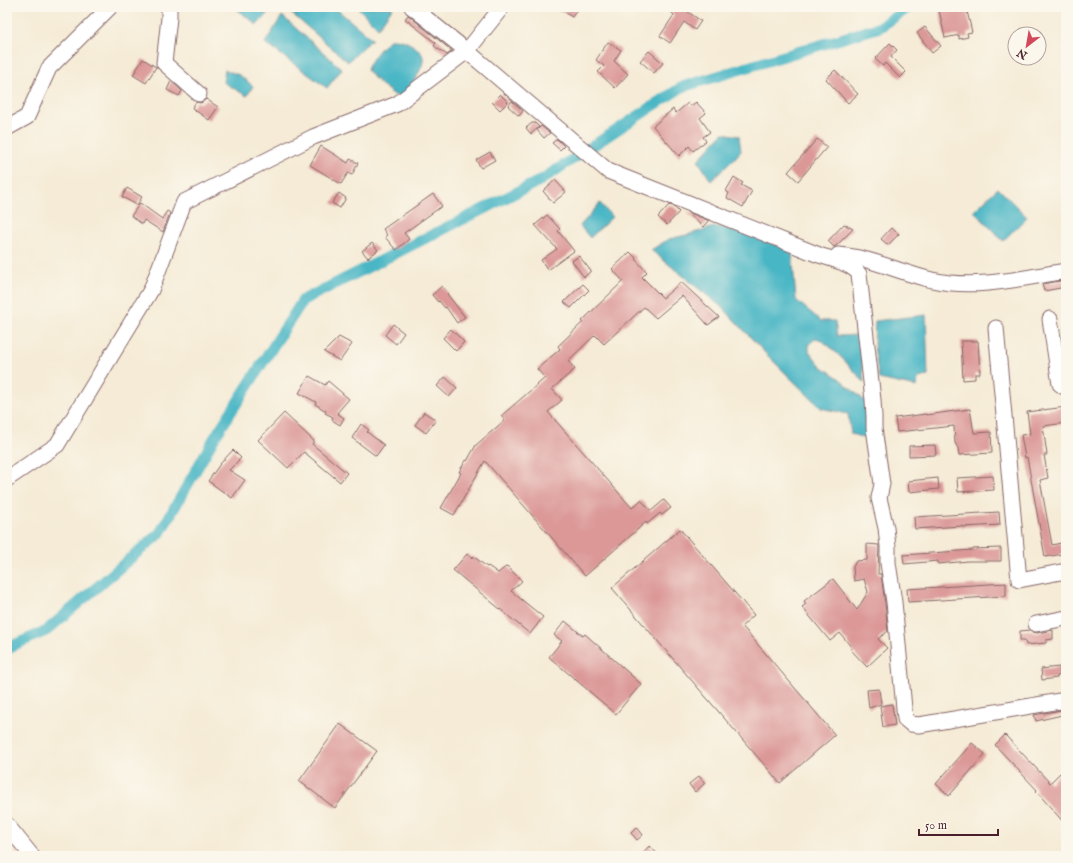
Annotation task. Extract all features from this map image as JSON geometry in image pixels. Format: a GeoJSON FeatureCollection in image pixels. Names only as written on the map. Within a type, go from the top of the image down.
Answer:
{"type":"FeatureCollection","features":[{"type":"Feature","properties":{"kind":"street"},"geometry":{"type":"LineString","coordinates":[[7,128],[27,118],[49,68],[110,7]]}},
{"type":"Feature","properties":{"kind":"street"},"geometry":{"type":"LineString","coordinates":[[169,7],[164,63],[199,94]]}},
{"type":"Feature","properties":{"kind":"street"},"geometry":{"type":"LineString","coordinates":[[412,7],[467,51],[608,171],[857,270],[859,274],[874,428],[882,484],[879,498],[886,528],[888,563],[894,602],[905,719],[911,724],[919,725],[1066,700]]}},
{"type":"Feature","properties":{"kind":"street"},"geometry":{"type":"LineString","coordinates":[[7,479],[57,445],[151,290],[184,202],[312,137],[397,104],[467,51],[502,7]]}},
{"type":"Feature","properties":{"kind":"street"},"geometry":{"type":"LineString","coordinates":[[819,255],[840,255],[858,258],[932,280],[959,284],[997,282],[1066,271]]}},
{"type":"Feature","properties":{"kind":"street"},"geometry":{"type":"LineString","coordinates":[[1050,319],[1060,384],[1066,388]]}},
{"type":"Feature","properties":{"kind":"street"},"geometry":{"type":"LineString","coordinates":[[996,328],[1019,580],[1066,571]]}},
{"type":"Feature","properties":{"kind":"street"},"geometry":{"type":"LineString","coordinates":[[1036,624],[1066,618]]}},
{"type":"Feature","properties":{"kind":"street"},"geometry":{"type":"LineString","coordinates":[[7,826],[32,856]]}},
{"type":"Feature","properties":{"kind":"water"},"geometry":{"type":"Polygon","coordinates":[[[234,7],[273,7],[257,25],[234,7]]]}},
{"type":"Feature","properties":{"kind":"water"},"geometry":{"type":"Polygon","coordinates":[[[293,7],[334,7],[372,39],[348,62],[290,12],[293,7]]]}},
{"type":"Feature","properties":{"kind":"water"},"geometry":{"type":"Polygon","coordinates":[[[357,7],[393,7],[378,28],[357,7]]]}},
{"type":"Feature","properties":{"kind":"water"},"geometry":{"type":"Polygon","coordinates":[[[282,16],[342,69],[327,88],[265,43],[282,16]]]}},
{"type":"Feature","properties":{"kind":"water"},"geometry":{"type":"Polygon","coordinates":[[[392,39],[401,40],[410,44],[419,50],[423,57],[422,67],[403,97],[397,96],[390,92],[367,70],[377,53],[392,39]]]}},
{"type":"Feature","properties":{"kind":"water"},"geometry":{"type":"Polygon","coordinates":[[[225,70],[239,75],[253,86],[247,96],[223,82],[225,70]]]}},
{"type":"Feature","properties":{"kind":"water"},"geometry":{"type":"Polygon","coordinates":[[[723,133],[739,136],[741,151],[711,181],[698,160],[723,133]]]}},
{"type":"Feature","properties":{"kind":"water"},"geometry":{"type":"Polygon","coordinates":[[[998,188],[1027,217],[1003,241],[974,211],[998,188]]]}},
{"type":"Feature","properties":{"kind":"water"},"geometry":{"type":"Polygon","coordinates":[[[600,203],[612,217],[590,238],[580,226],[600,203]]]}},
{"type":"Feature","properties":{"kind":"water"},"geometry":{"type":"Polygon","coordinates":[[[714,227],[721,227],[763,239],[792,252],[796,300],[821,321],[835,321],[837,336],[860,335],[864,382],[841,357],[821,340],[816,338],[809,344],[809,351],[821,366],[840,379],[866,402],[869,439],[851,434],[848,414],[821,408],[766,354],[724,309],[651,250],[669,239],[714,227]]]}},
{"type":"Feature","properties":{"kind":"water"},"geometry":{"type":"Polygon","coordinates":[[[926,315],[928,376],[918,378],[917,387],[879,379],[874,346],[875,321],[926,315]]]}},
{"type":"Feature","properties":{"kind":"building"},"geometry":{"type":"Polygon","coordinates":[[[557,7],[579,7],[572,17],[557,7]]]}},
{"type":"Feature","properties":{"kind":"building"},"geometry":{"type":"Polygon","coordinates":[[[675,7],[681,7],[701,21],[695,30],[684,22],[670,43],[660,36],[674,15],[671,12],[675,7]]]}},
{"type":"Feature","properties":{"kind":"building"},"geometry":{"type":"Polygon","coordinates":[[[947,7],[966,7],[972,32],[967,33],[968,37],[959,39],[959,35],[945,38],[939,10],[947,7]]]}},
{"type":"Feature","properties":{"kind":"building"},"geometry":{"type":"Polygon","coordinates":[[[408,15],[452,51],[447,55],[434,46],[436,43],[405,19],[408,15]]]}},
{"type":"Feature","properties":{"kind":"building"},"geometry":{"type":"Polygon","coordinates":[[[925,27],[941,46],[932,53],[917,33],[925,27]]]}},
{"type":"Feature","properties":{"kind":"building"},"geometry":{"type":"Polygon","coordinates":[[[608,42],[621,50],[614,61],[628,74],[615,88],[598,72],[604,66],[596,60],[608,42]]]}},
{"type":"Feature","properties":{"kind":"building"},"geometry":{"type":"Polygon","coordinates":[[[890,43],[897,50],[891,57],[906,72],[900,78],[885,63],[883,66],[875,59],[890,43]]]}},
{"type":"Feature","properties":{"kind":"building"},"geometry":{"type":"Polygon","coordinates":[[[649,51],[663,63],[654,73],[640,61],[649,51]]]}},
{"type":"Feature","properties":{"kind":"building"},"geometry":{"type":"Polygon","coordinates":[[[143,59],[156,67],[146,83],[133,75],[143,59]]]}},
{"type":"Feature","properties":{"kind":"building"},"geometry":{"type":"Polygon","coordinates":[[[835,70],[858,94],[848,103],[826,79],[835,70]]]}},
{"type":"Feature","properties":{"kind":"building"},"geometry":{"type":"Polygon","coordinates":[[[171,81],[182,91],[179,96],[167,90],[171,81]]]}},
{"type":"Feature","properties":{"kind":"building"},"geometry":{"type":"Polygon","coordinates":[[[500,94],[508,102],[500,110],[492,102],[500,94]]]}},
{"type":"Feature","properties":{"kind":"building"},"geometry":{"type":"Polygon","coordinates":[[[206,99],[218,107],[209,120],[192,108],[196,102],[201,103],[206,99]]]}},
{"type":"Feature","properties":{"kind":"building"},"geometry":{"type":"Polygon","coordinates":[[[512,101],[523,111],[519,116],[508,106],[512,101]]]}},
{"type":"Feature","properties":{"kind":"building"},"geometry":{"type":"Polygon","coordinates":[[[696,102],[706,113],[700,118],[710,132],[703,137],[706,141],[693,151],[689,146],[679,156],[653,126],[673,109],[676,113],[688,103],[691,106],[696,102]]]}},
{"type":"Feature","properties":{"kind":"building"},"geometry":{"type":"Polygon","coordinates":[[[532,123],[535,123],[539,127],[531,134],[526,128],[532,123]]]}},
{"type":"Feature","properties":{"kind":"building"},"geometry":{"type":"Polygon","coordinates":[[[541,126],[550,133],[544,138],[537,130],[541,126]]]}},
{"type":"Feature","properties":{"kind":"building"},"geometry":{"type":"Polygon","coordinates":[[[557,139],[564,146],[560,150],[552,143],[557,139]]]}},
{"type":"Feature","properties":{"kind":"building"},"geometry":{"type":"Polygon","coordinates":[[[817,139],[827,147],[798,181],[788,172],[817,139]]]}},
{"type":"Feature","properties":{"kind":"building"},"geometry":{"type":"Polygon","coordinates":[[[321,146],[348,163],[350,159],[358,163],[352,175],[348,173],[341,184],[310,165],[321,146]]]}},
{"type":"Feature","properties":{"kind":"building"},"geometry":{"type":"Polygon","coordinates":[[[490,152],[495,160],[481,168],[476,160],[490,152]]]}},
{"type":"Feature","properties":{"kind":"building"},"geometry":{"type":"Polygon","coordinates":[[[734,177],[743,183],[741,185],[752,191],[743,207],[727,198],[729,193],[726,191],[734,177]]]}},
{"type":"Feature","properties":{"kind":"building"},"geometry":{"type":"Polygon","coordinates":[[[555,180],[566,192],[553,203],[543,191],[555,180]]]}},
{"type":"Feature","properties":{"kind":"building"},"geometry":{"type":"Polygon","coordinates":[[[127,188],[142,197],[137,205],[122,197],[127,188]]]}},
{"type":"Feature","properties":{"kind":"building"},"geometry":{"type":"Polygon","coordinates":[[[339,193],[346,198],[340,208],[332,203],[339,193]]]}},
{"type":"Feature","properties":{"kind":"building"},"geometry":{"type":"Polygon","coordinates":[[[433,194],[442,206],[404,233],[409,239],[396,250],[385,237],[387,235],[383,229],[433,194]]]}},
{"type":"Feature","properties":{"kind":"building"},"geometry":{"type":"Polygon","coordinates":[[[140,203],[162,219],[167,211],[170,213],[163,232],[144,220],[142,224],[131,216],[140,203]]]}},
{"type":"Feature","properties":{"kind":"building"},"geometry":{"type":"Polygon","coordinates":[[[669,205],[673,206],[679,212],[667,225],[658,217],[669,205]]]}},
{"type":"Feature","properties":{"kind":"building"},"geometry":{"type":"Polygon","coordinates":[[[687,212],[708,220],[708,221],[703,227],[687,212]]]}},
{"type":"Feature","properties":{"kind":"building"},"geometry":{"type":"Polygon","coordinates":[[[547,215],[560,229],[558,231],[574,251],[548,270],[541,260],[557,249],[535,225],[547,215]]]}},
{"type":"Feature","properties":{"kind":"building"},"geometry":{"type":"Polygon","coordinates":[[[844,224],[853,229],[834,247],[828,241],[844,224]]]}},
{"type":"Feature","properties":{"kind":"building"},"geometry":{"type":"Polygon","coordinates":[[[891,228],[899,234],[888,245],[881,239],[891,228]]]}},
{"type":"Feature","properties":{"kind":"building"},"geometry":{"type":"Polygon","coordinates":[[[372,243],[378,250],[368,258],[362,251],[372,243]]]}},
{"type":"Feature","properties":{"kind":"building"},"geometry":{"type":"Polygon","coordinates":[[[630,252],[647,272],[642,277],[663,298],[681,282],[719,317],[708,325],[682,296],[656,318],[644,307],[604,344],[595,335],[568,361],[575,369],[552,389],[562,400],[548,412],[632,508],[641,500],[651,511],[664,500],[671,508],[662,515],[660,513],[647,524],[646,522],[585,576],[485,461],[454,515],[441,508],[461,473],[459,472],[476,445],[505,420],[501,416],[545,378],[537,369],[560,349],[558,346],[623,281],[612,269],[630,252]]]}},
{"type":"Feature","properties":{"kind":"building"},"geometry":{"type":"Polygon","coordinates":[[[579,256],[591,271],[584,277],[572,261],[579,256]]]}},
{"type":"Feature","properties":{"kind":"building"},"geometry":{"type":"Polygon","coordinates":[[[1066,280],[1066,287],[1044,291],[1042,284],[1066,280]]]}},
{"type":"Feature","properties":{"kind":"building"},"geometry":{"type":"Polygon","coordinates":[[[583,284],[589,290],[571,308],[564,302],[583,284]]]}},
{"type":"Feature","properties":{"kind":"building"},"geometry":{"type":"Polygon","coordinates":[[[442,286],[465,317],[457,323],[446,307],[445,308],[439,301],[438,302],[432,295],[442,286]]]}},
{"type":"Feature","properties":{"kind":"building"},"geometry":{"type":"Polygon","coordinates":[[[393,324],[404,333],[396,344],[385,335],[393,324]]]}},
{"type":"Feature","properties":{"kind":"building"},"geometry":{"type":"Polygon","coordinates":[[[451,329],[464,342],[456,351],[443,338],[451,329]]]}},
{"type":"Feature","properties":{"kind":"building"},"geometry":{"type":"Polygon","coordinates":[[[339,337],[352,344],[340,361],[324,352],[339,337]]]}},
{"type":"Feature","properties":{"kind":"building"},"geometry":{"type":"Polygon","coordinates":[[[961,341],[978,341],[980,374],[975,374],[975,379],[963,380],[961,341]]]}},
{"type":"Feature","properties":{"kind":"building"},"geometry":{"type":"Polygon","coordinates":[[[309,376],[325,385],[328,381],[349,399],[337,413],[344,418],[340,425],[332,420],[333,417],[325,413],[326,411],[315,404],[316,402],[299,393],[309,376]]]}},
{"type":"Feature","properties":{"kind":"building"},"geometry":{"type":"Polygon","coordinates":[[[445,377],[457,388],[449,397],[437,386],[445,377]]]}},
{"type":"Feature","properties":{"kind":"building"},"geometry":{"type":"Polygon","coordinates":[[[1066,407],[1066,423],[1043,426],[1047,455],[1044,455],[1048,478],[1040,480],[1052,545],[1061,543],[1063,554],[1045,557],[1027,457],[1025,458],[1021,435],[1030,434],[1027,412],[1066,407]]]}},
{"type":"Feature","properties":{"kind":"building"},"geometry":{"type":"Polygon","coordinates":[[[970,409],[974,433],[991,432],[992,453],[959,455],[958,448],[955,443],[954,426],[897,432],[895,418],[970,409]]]}},
{"type":"Feature","properties":{"kind":"building"},"geometry":{"type":"Polygon","coordinates":[[[424,412],[436,420],[426,433],[415,425],[424,412]]]}},
{"type":"Feature","properties":{"kind":"building"},"geometry":{"type":"Polygon","coordinates":[[[284,413],[314,441],[312,444],[347,473],[340,482],[304,452],[288,468],[258,440],[284,413]]]}},
{"type":"Feature","properties":{"kind":"building"},"geometry":{"type":"Polygon","coordinates":[[[361,424],[369,430],[367,432],[384,445],[376,456],[352,438],[361,424]]]}},
{"type":"Feature","properties":{"kind":"building"},"geometry":{"type":"Polygon","coordinates":[[[935,445],[936,455],[909,456],[909,446],[935,445]]]}},
{"type":"Feature","properties":{"kind":"building"},"geometry":{"type":"Polygon","coordinates":[[[233,450],[241,458],[229,470],[245,480],[232,498],[208,481],[220,464],[233,450]]]}},
{"type":"Feature","properties":{"kind":"building"},"geometry":{"type":"Polygon","coordinates":[[[993,476],[994,490],[958,492],[957,478],[993,476]]]}},
{"type":"Feature","properties":{"kind":"building"},"geometry":{"type":"Polygon","coordinates":[[[938,478],[939,489],[909,492],[908,481],[938,478]]]}},
{"type":"Feature","properties":{"kind":"building"},"geometry":{"type":"Polygon","coordinates":[[[999,512],[1000,525],[915,529],[914,517],[999,512]]]}},
{"type":"Feature","properties":{"kind":"building"},"geometry":{"type":"Polygon","coordinates":[[[680,529],[754,615],[742,626],[835,735],[780,783],[612,588],[680,529]]]}},
{"type":"Feature","properties":{"kind":"building"},"geometry":{"type":"Polygon","coordinates":[[[867,544],[879,545],[878,574],[881,574],[888,631],[878,639],[887,648],[867,667],[851,650],[852,648],[840,633],[830,641],[802,607],[806,604],[804,601],[833,579],[857,610],[868,592],[864,579],[854,581],[853,567],[856,561],[867,560],[867,544]]]}},
{"type":"Feature","properties":{"kind":"building"},"geometry":{"type":"Polygon","coordinates":[[[1001,548],[1001,561],[968,561],[938,564],[938,561],[904,564],[903,555],[1001,548]]]}},
{"type":"Feature","properties":{"kind":"building"},"geometry":{"type":"Polygon","coordinates":[[[467,554],[472,558],[473,556],[487,567],[488,566],[498,573],[507,566],[522,581],[511,591],[543,617],[530,634],[453,570],[467,554]]]}},
{"type":"Feature","properties":{"kind":"building"},"geometry":{"type":"Polygon","coordinates":[[[1006,583],[1006,596],[908,602],[907,589],[1006,583]]]}},
{"type":"Feature","properties":{"kind":"building"},"geometry":{"type":"Polygon","coordinates":[[[565,621],[583,636],[585,634],[641,684],[616,714],[549,657],[562,641],[554,635],[565,621]]]}},
{"type":"Feature","properties":{"kind":"building"},"geometry":{"type":"Polygon","coordinates":[[[1030,630],[1037,633],[1053,630],[1053,639],[1046,640],[1046,643],[1026,645],[1025,640],[1020,640],[1020,631],[1030,630]]]}},
{"type":"Feature","properties":{"kind":"building"},"geometry":{"type":"Polygon","coordinates":[[[1059,667],[1060,675],[1057,676],[1057,678],[1042,680],[1041,669],[1059,667]]]}},
{"type":"Feature","properties":{"kind":"building"},"geometry":{"type":"Polygon","coordinates":[[[879,689],[881,704],[869,708],[867,690],[879,689]]]}},
{"type":"Feature","properties":{"kind":"building"},"geometry":{"type":"Polygon","coordinates":[[[892,704],[895,725],[883,727],[880,706],[892,704]]]}},
{"type":"Feature","properties":{"kind":"building"},"geometry":{"type":"Polygon","coordinates":[[[1066,709],[1066,714],[1036,721],[1034,715],[1066,709]]]}},
{"type":"Feature","properties":{"kind":"building"},"geometry":{"type":"Polygon","coordinates":[[[340,724],[377,751],[335,808],[299,781],[340,724]]]}},
{"type":"Feature","properties":{"kind":"building"},"geometry":{"type":"Polygon","coordinates":[[[1005,735],[1050,783],[1060,773],[1066,778],[1066,825],[1036,791],[1037,790],[995,745],[1005,735]]]}},
{"type":"Feature","properties":{"kind":"building"},"geometry":{"type":"Polygon","coordinates":[[[972,743],[985,754],[949,796],[936,784],[972,743]]]}},
{"type":"Feature","properties":{"kind":"building"},"geometry":{"type":"Polygon","coordinates":[[[699,776],[705,783],[695,792],[689,784],[699,776]]]}},
{"type":"Feature","properties":{"kind":"building"},"geometry":{"type":"Polygon","coordinates":[[[637,827],[643,835],[637,840],[631,833],[637,827]]]}},
{"type":"Feature","properties":{"kind":"building"},"geometry":{"type":"Polygon","coordinates":[[[649,846],[660,856],[640,856],[649,846]]]}},
{"type":"Feature","properties":{"kind":"waterway"},"geometry":{"type":"LineString","coordinates":[[7,650],[14,645],[46,631],[160,533],[215,437],[303,300],[541,180],[682,87],[880,27],[909,7]]}}]}
